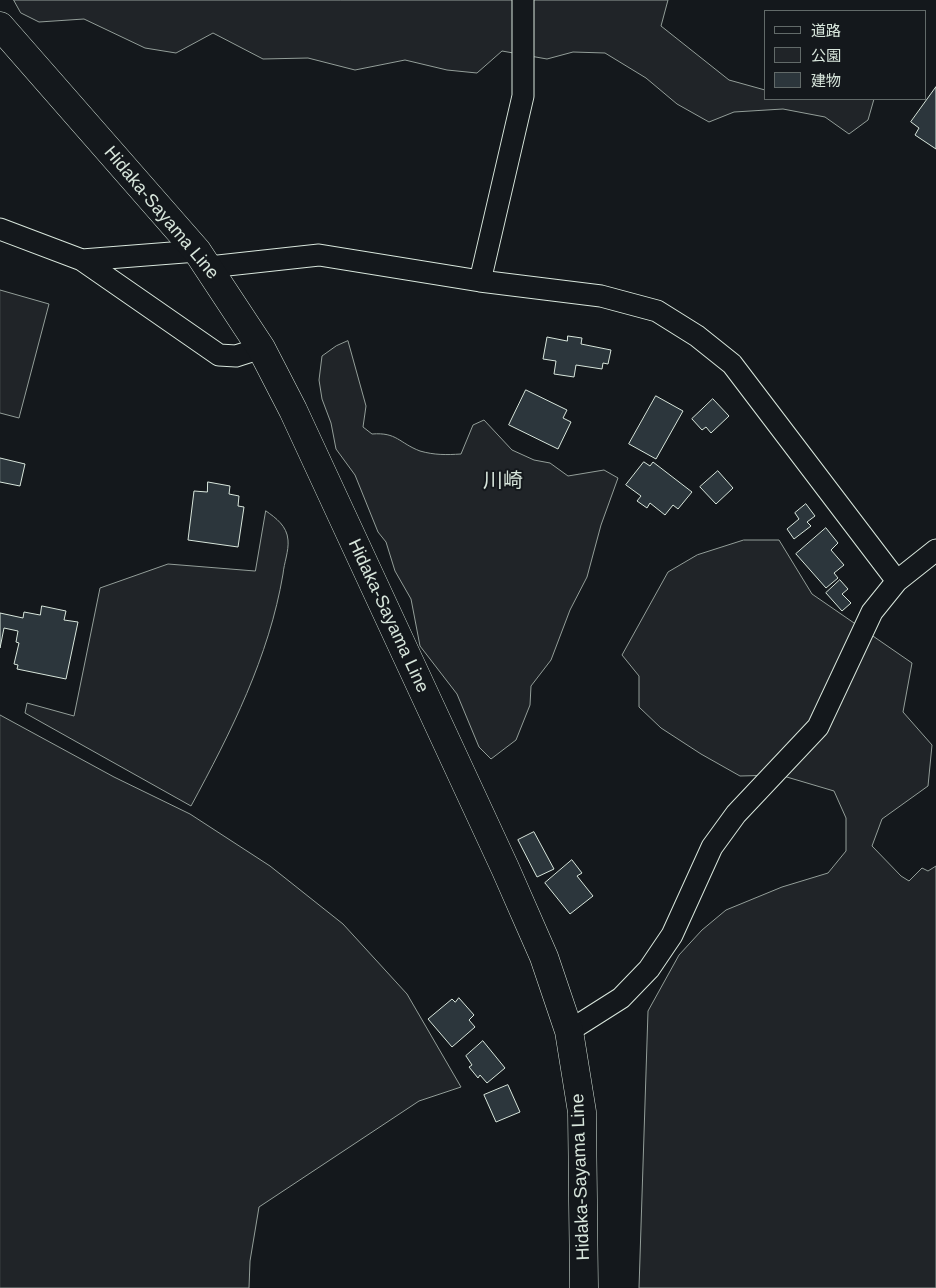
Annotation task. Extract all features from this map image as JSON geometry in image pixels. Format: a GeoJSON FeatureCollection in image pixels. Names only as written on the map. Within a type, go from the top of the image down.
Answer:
{"type":"FeatureCollection","features":[{"type":"Feature","properties":{"kind":"main road","name":"Hidaka-Sayama Line"},"geometry":{"type":"LineString","coordinates":[[0,26],[203,259],[261,348],[297,419],[505,868],[544,957],[569,1031],[582,1112],[584,1288]]}},
{"type":"Feature","properties":{"kind":"street"},"geometry":{"type":"LineString","coordinates":[[480,281],[523,96],[525,21],[523,0]]}},
{"type":"Feature","properties":{"kind":"street"},"geometry":{"type":"LineString","coordinates":[[0,229],[82,260],[218,355],[236,356],[261,348]]}},
{"type":"Feature","properties":{"kind":"street"},"geometry":{"type":"LineString","coordinates":[[82,260],[203,259],[319,255],[480,281],[601,296],[657,311],[697,336],[732,364],[897,581]]}},
{"type":"Feature","properties":{"kind":"street"},"geometry":{"type":"LineString","coordinates":[[569,1031],[621,998],[649,969],[672,936],[712,847],[736,814],[818,727],[872,612],[897,581],[936,550]]}},
{"type":"Feature","properties":{"kind":"green space"},"geometry":{"type":"Polygon","coordinates":[[[14,0],[668,0],[661,26],[729,80],[764,90],[764,100],[874,100],[868,120],[849,134],[825,117],[783,109],[734,112],[709,122],[677,104],[646,78],[605,53],[573,52],[547,59],[502,51],[477,73],[447,70],[405,60],[355,70],[308,58],[263,59],[213,33],[176,53],[145,48],[84,19],[39,22],[21,13],[14,0]]]}},
{"type":"Feature","properties":{"kind":"green space"},"geometry":{"type":"Polygon","coordinates":[[[0,290],[49,304],[19,418],[0,413],[0,290]]]}},
{"type":"Feature","properties":{"kind":"green space"},"geometry":{"type":"Polygon","coordinates":[[[348,341],[366,406],[363,427],[372,434],[393,436],[420,451],[440,454],[461,454],[473,425],[484,420],[512,450],[534,460],[550,463],[568,476],[604,470],[618,478],[601,525],[587,577],[570,610],[551,660],[531,686],[530,705],[516,740],[491,759],[479,747],[457,694],[420,646],[411,599],[395,571],[386,542],[378,532],[355,475],[336,449],[331,423],[322,399],[319,380],[322,356],[336,346],[348,341]]]}},
{"type":"Feature","properties":{"kind":"green space"},"geometry":{"type":"Polygon","coordinates":[[[266,511],[283,527],[288,540],[277,605],[247,693],[191,806],[25,713],[27,703],[74,716],[100,588],[168,564],[255,571],[266,511]]]}},
{"type":"Feature","properties":{"kind":"green space"},"geometry":{"type":"Polygon","coordinates":[[[744,540],[779,540],[812,594],[912,663],[903,712],[932,745],[928,786],[882,819],[872,846],[901,876],[909,881],[922,868],[928,871],[936,866],[936,1288],[639,1288],[648,1011],[679,955],[702,930],[726,910],[782,887],[828,873],[846,851],[846,818],[834,791],[780,775],[740,776],[661,728],[639,707],[639,676],[622,655],[668,572],[697,555],[744,540]]]}},
{"type":"Feature","properties":{"kind":"green space"},"geometry":{"type":"Polygon","coordinates":[[[0,715],[114,777],[190,814],[270,866],[343,924],[407,994],[461,1087],[419,1101],[259,1207],[250,1261],[249,1288],[0,1288],[0,715]]]}},
{"type":"Feature","properties":{"kind":"building"},"geometry":{"type":"Polygon","coordinates":[[[936,87],[936,149],[915,135],[919,128],[911,122],[936,87]]]}},
{"type":"Feature","properties":{"kind":"building"},"geometry":{"type":"Polygon","coordinates":[[[568,336],[582,338],[581,344],[611,350],[608,364],[603,363],[602,369],[576,365],[574,377],[554,374],[556,361],[543,359],[547,337],[567,341],[568,336]]]}},
{"type":"Feature","properties":{"kind":"building"},"geometry":{"type":"Polygon","coordinates":[[[526,390],[567,410],[563,418],[571,422],[558,449],[509,425],[526,390]]]}},
{"type":"Feature","properties":{"kind":"building"},"geometry":{"type":"Polygon","coordinates":[[[656,396],[683,411],[656,459],[629,444],[656,396]]]}},
{"type":"Feature","properties":{"kind":"building"},"geometry":{"type":"Polygon","coordinates":[[[713,399],[729,416],[711,433],[706,427],[702,430],[692,419],[713,399]]]}},
{"type":"Feature","properties":{"kind":"building"},"geometry":{"type":"Polygon","coordinates":[[[0,458],[25,464],[20,486],[0,482],[0,458]]]}},
{"type":"Feature","properties":{"kind":"building"},"geometry":{"type":"Polygon","coordinates":[[[644,462],[650,466],[653,462],[692,492],[678,509],[673,505],[665,515],[650,503],[647,508],[637,501],[641,496],[626,485],[644,462]]]}},
{"type":"Feature","properties":{"kind":"building"},"geometry":{"type":"Polygon","coordinates":[[[718,471],[733,488],[716,504],[700,487],[718,471]]]}},
{"type":"Feature","properties":{"kind":"building"},"geometry":{"type":"Polygon","coordinates":[[[208,482],[230,486],[229,494],[239,496],[238,506],[244,507],[238,547],[188,540],[194,491],[207,492],[208,482]]]}},
{"type":"Feature","properties":{"kind":"building"},"geometry":{"type":"Polygon","coordinates":[[[806,504],[815,516],[807,522],[811,526],[794,539],[787,529],[799,519],[795,513],[806,504]]]}},
{"type":"Feature","properties":{"kind":"building"},"geometry":{"type":"Polygon","coordinates":[[[826,528],[838,543],[831,550],[844,565],[834,573],[838,578],[826,588],[796,554],[826,528]]]}},
{"type":"Feature","properties":{"kind":"building"},"geometry":{"type":"Polygon","coordinates":[[[840,580],[848,589],[842,594],[851,603],[842,611],[826,593],[840,580]]]}},
{"type":"Feature","properties":{"kind":"building"},"geometry":{"type":"Polygon","coordinates":[[[42,606],[66,611],[64,620],[78,622],[66,679],[17,669],[18,665],[14,664],[19,643],[16,642],[18,631],[4,628],[0,648],[0,613],[23,618],[24,612],[40,615],[42,606]]]}},
{"type":"Feature","properties":{"kind":"building"},"geometry":{"type":"Polygon","coordinates":[[[534,832],[554,869],[537,877],[518,840],[534,832]]]}},
{"type":"Feature","properties":{"kind":"building"},"geometry":{"type":"Polygon","coordinates":[[[572,860],[582,873],[577,876],[593,896],[570,914],[545,883],[572,860]]]}},
{"type":"Feature","properties":{"kind":"building"},"geometry":{"type":"Polygon","coordinates":[[[459,998],[474,1015],[469,1020],[475,1027],[452,1047],[428,1019],[452,999],[455,1002],[459,998]]]}},
{"type":"Feature","properties":{"kind":"building"},"geometry":{"type":"Polygon","coordinates":[[[483,1041],[505,1068],[487,1083],[480,1075],[478,1078],[469,1067],[472,1065],[466,1056],[483,1041]]]}},
{"type":"Feature","properties":{"kind":"building"},"geometry":{"type":"Polygon","coordinates":[[[508,1085],[520,1112],[496,1122],[484,1095],[508,1085]]]}},
{"type":"Feature","properties":{"kind":"district","name":"川崎"},"geometry":{"type":"Point","coordinates":[503,481]}}]}
